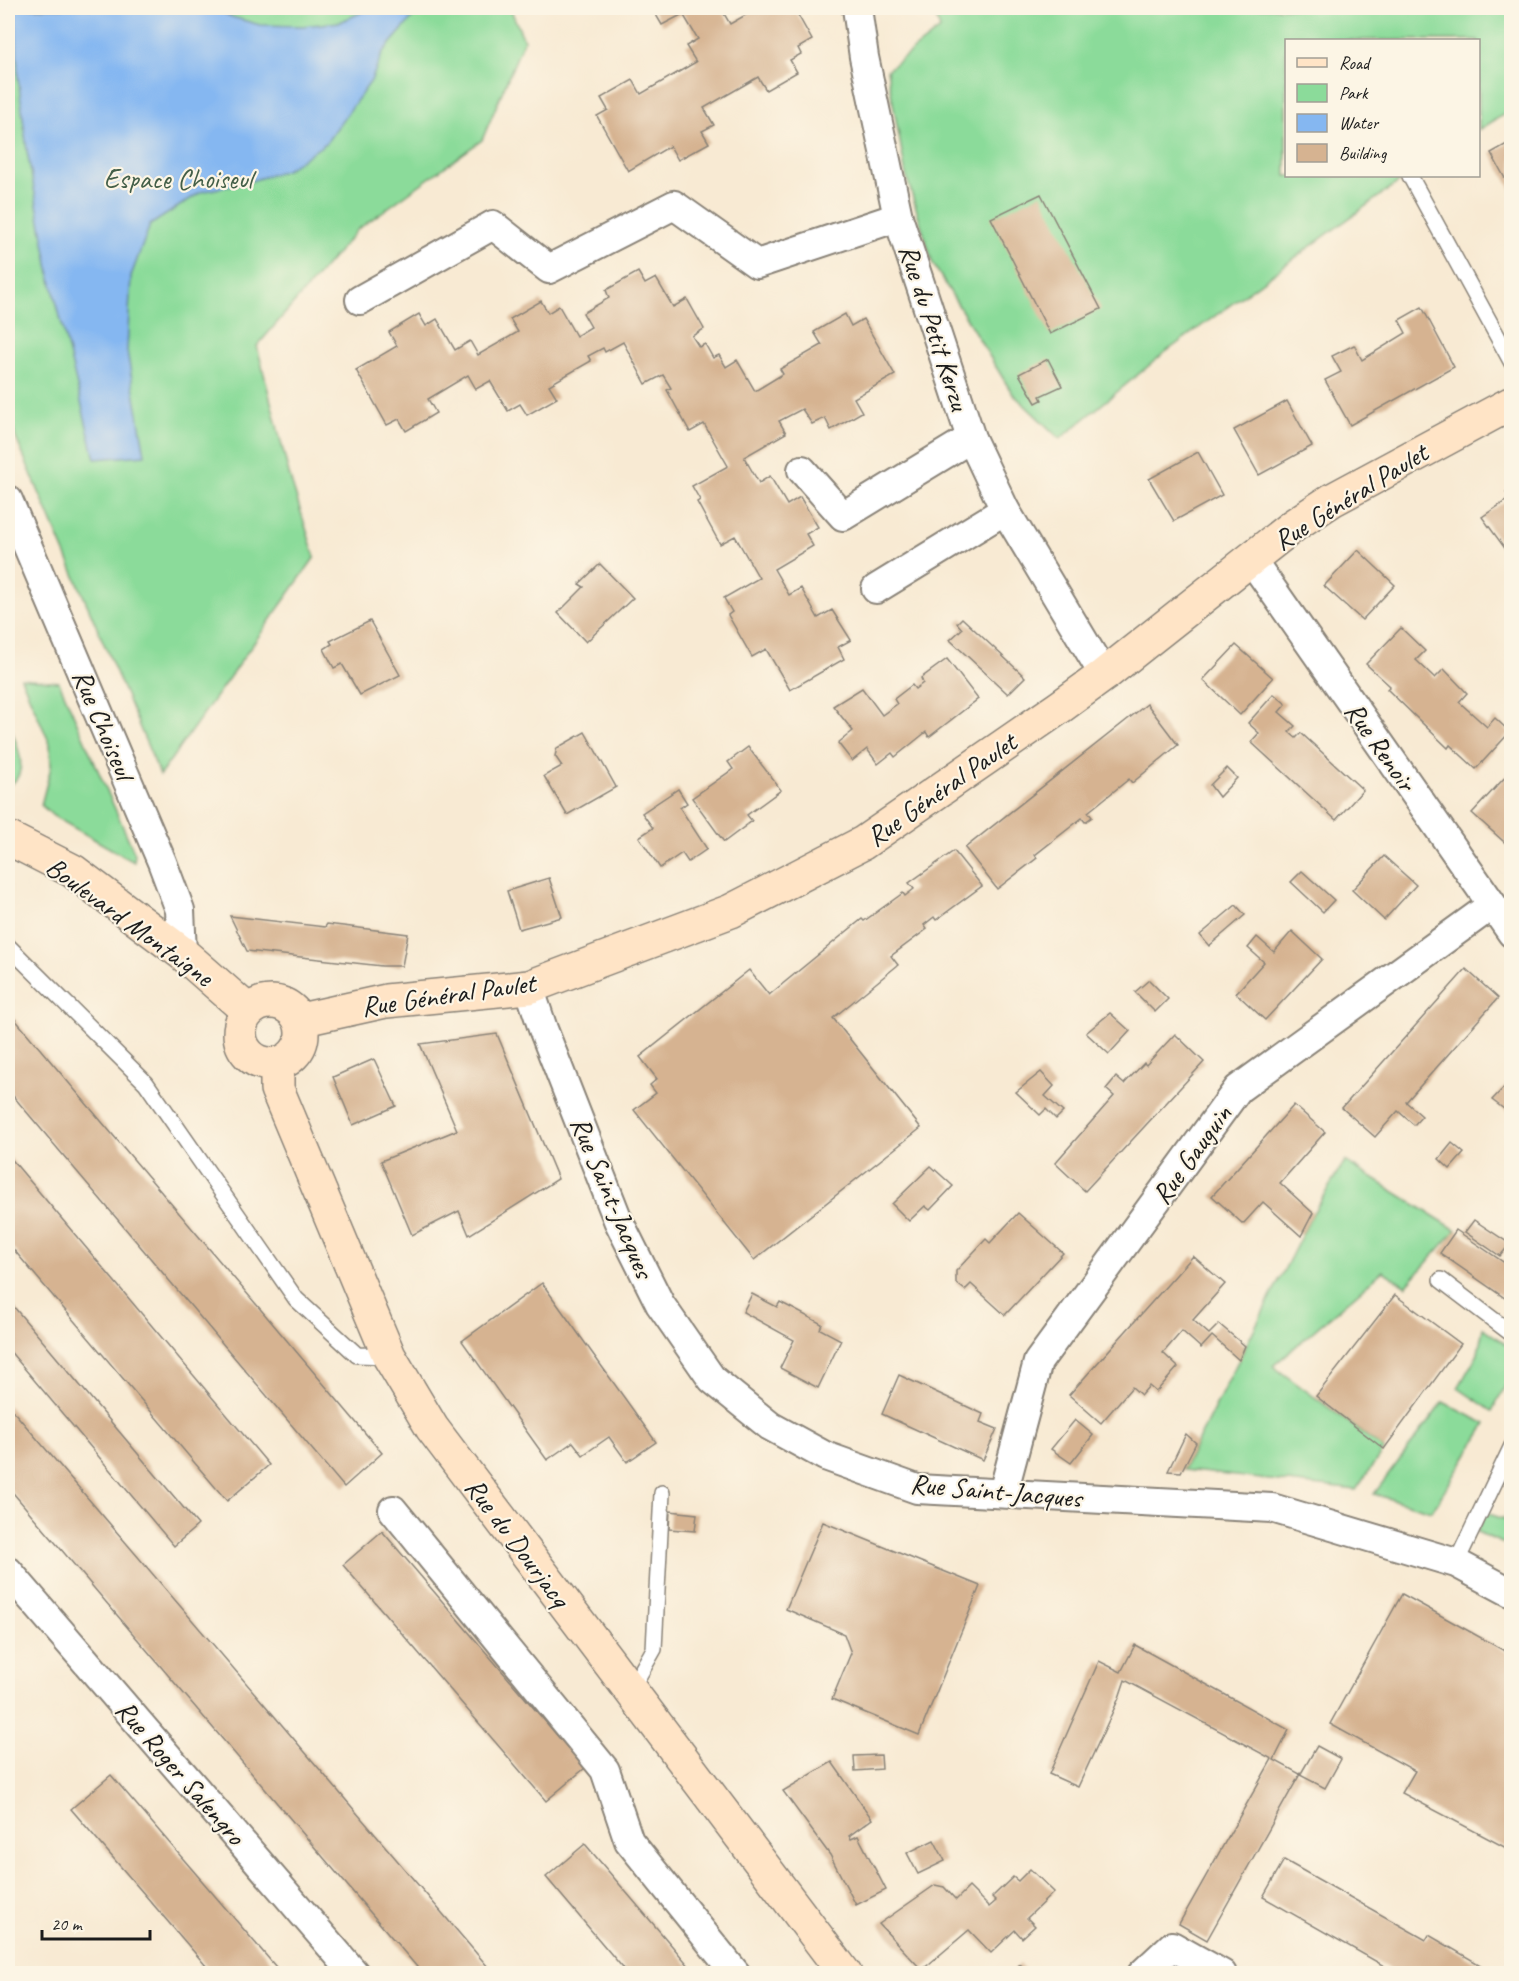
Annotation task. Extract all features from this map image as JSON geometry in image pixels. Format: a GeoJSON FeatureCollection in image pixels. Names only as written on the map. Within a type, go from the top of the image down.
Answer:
{"type":"FeatureCollection","features":[{"type":"Feature","properties":{"kind":"main road","name":"Rue Général Paulet"},"geometry":{"type":"LineString","coordinates":[[300,1020],[386,1000],[529,987],[731,910],[863,843],[1104,675],[1294,525],[1332,500],[1512,403]]}},
{"type":"Feature","properties":{"kind":"main road","name":"Boulevard Montaigne"},"geometry":{"type":"LineString","coordinates":[[8,839],[73,871],[182,953],[248,1011]]}},
{"type":"Feature","properties":{"kind":"main road"},"geometry":{"type":"LineString","coordinates":[[277,1001],[291,1007],[300,1020],[303,1039],[294,1056],[277,1064],[264,1064],[252,1058],[244,1047],[240,1035],[242,1022],[248,1011],[262,1002],[277,1001]]}},
{"type":"Feature","properties":{"kind":"main road","name":"Rue du Dourjacq"},"geometry":{"type":"LineString","coordinates":[[277,1064],[277,1089],[389,1356],[432,1428],[845,1974]]}},
{"type":"Feature","properties":{"kind":"street","name":"Rue du Petit Kerzu"},"geometry":{"type":"LineString","coordinates":[[857,8],[864,57],[898,216],[971,438],[1005,510],[1104,675]]}},
{"type":"Feature","properties":{"kind":"street","name":"Rue du Petit Kerzu"},"geometry":{"type":"LineString","coordinates":[[360,300],[493,225],[549,269],[674,205],[757,264],[898,216]]}},
{"type":"Feature","properties":{"kind":"street","name":"Rue du Petit Kerzu"},"geometry":{"type":"LineString","coordinates":[[802,470],[843,516],[971,438]]}},
{"type":"Feature","properties":{"kind":"street","name":"Rue Choiseul"},"geometry":{"type":"LineString","coordinates":[[8,500],[113,743],[177,900],[180,910],[182,953]]}},
{"type":"Feature","properties":{"kind":"street"},"geometry":{"type":"LineString","coordinates":[[876,589],[1005,510]]}},
{"type":"Feature","properties":{"kind":"street","name":"Rue Renoir"},"geometry":{"type":"LineString","coordinates":[[1251,559],[1512,933]]}},
{"type":"Feature","properties":{"kind":"street","name":"Rue Gauguin"},"geometry":{"type":"LineString","coordinates":[[1003,1493],[1038,1362],[1238,1089],[1492,905]]}},
{"type":"Feature","properties":{"kind":"street","name":"Rue Saint-Jacques"},"geometry":{"type":"LineString","coordinates":[[529,987],[543,1029],[618,1220],[660,1304],[712,1379],[770,1426],[825,1456],[918,1489],[1272,1508],[1456,1563],[1512,1593]]}},
{"type":"Feature","properties":{"kind":"street"},"geometry":{"type":"LineString","coordinates":[[393,1510],[605,1770],[629,1841],[736,1974]]}},
{"type":"Feature","properties":{"kind":"street","name":"Rue Roger Salengro"},"geometry":{"type":"LineString","coordinates":[[8,1571],[355,1974]]}},
{"type":"Feature","properties":{"kind":"street"},"geometry":{"type":"LineString","coordinates":[[1142,1974],[1172,1946],[1222,1974]]}},
{"type":"Feature","properties":{"kind":"lane"},"geometry":{"type":"LineString","coordinates":[[1411,177],[1512,363]]}},
{"type":"Feature","properties":{"kind":"lane"},"geometry":{"type":"LineString","coordinates":[[8,946],[146,1083],[296,1299],[357,1354],[389,1356]]}},
{"type":"Feature","properties":{"kind":"lane"},"geometry":{"type":"LineString","coordinates":[[1441,1280],[1512,1334]]}},
{"type":"Feature","properties":{"kind":"lane"},"geometry":{"type":"LineString","coordinates":[[1456,1563],[1512,1446]]}},
{"type":"Feature","properties":{"kind":"lane"},"geometry":{"type":"LineString","coordinates":[[630,1691],[654,1649],[662,1493]]}},
{"type":"Feature","properties":{"kind":"green space","name":"Espace Choiseul"},"geometry":{"type":"Polygon","coordinates":[[[8,8],[510,8],[524,40],[482,140],[357,230],[257,346],[289,474],[315,557],[160,775],[15,436],[8,401],[8,8]]]}},
{"type":"Feature","properties":{"kind":"green space"},"geometry":{"type":"Polygon","coordinates":[[[933,8],[1511,8],[1511,110],[1480,129],[1480,39],[1285,39],[1285,177],[1406,177],[1163,354],[1060,439],[1012,393],[933,264],[906,175],[887,70],[940,29],[933,8]]]}},
{"type":"Feature","properties":{"kind":"green space"},"geometry":{"type":"Polygon","coordinates":[[[21,678],[59,682],[135,854],[134,862],[53,816],[41,805],[51,767],[50,744],[21,678]]]}},
{"type":"Feature","properties":{"kind":"green space"},"geometry":{"type":"Polygon","coordinates":[[[9,725],[18,749],[21,766],[15,781],[8,786],[9,725]]]}},
{"type":"Feature","properties":{"kind":"green space"},"geometry":{"type":"Polygon","coordinates":[[[1345,1161],[1456,1230],[1406,1286],[1383,1271],[1273,1366],[1384,1449],[1356,1490],[1183,1470],[1313,1213],[1345,1161]]]}},
{"type":"Feature","properties":{"kind":"green space"},"geometry":{"type":"Polygon","coordinates":[[[1483,1328],[1511,1348],[1511,1375],[1492,1411],[1458,1388],[1478,1353],[1483,1328]]]}},
{"type":"Feature","properties":{"kind":"green space"},"geometry":{"type":"Polygon","coordinates":[[[1443,1402],[1486,1424],[1432,1511],[1374,1494],[1443,1402]]]}},
{"type":"Feature","properties":{"kind":"green space"},"geometry":{"type":"Polygon","coordinates":[[[1511,1505],[1511,1547],[1477,1532],[1486,1513],[1504,1519],[1511,1505]]]}},
{"type":"Feature","properties":{"kind":"water"},"geometry":{"type":"Polygon","coordinates":[[[15,8],[213,8],[232,17],[260,25],[302,26],[340,22],[371,8],[421,8],[383,52],[371,81],[326,143],[286,170],[248,182],[201,192],[150,225],[131,276],[127,351],[145,455],[95,459],[51,280],[27,151],[18,77],[15,8]]]}},
{"type":"Feature","properties":{"kind":"building"},"geometry":{"type":"Polygon","coordinates":[[[652,8],[717,8],[720,13],[723,12],[730,24],[758,8],[794,8],[812,40],[798,48],[801,54],[790,60],[797,72],[766,90],[758,77],[704,108],[714,125],[702,131],[709,143],[678,160],[670,146],[628,171],[597,116],[608,110],[601,98],[633,80],[641,94],[696,62],[686,46],[698,39],[683,14],[662,25],[652,8]]]}},
{"type":"Feature","properties":{"kind":"building"},"geometry":{"type":"Polygon","coordinates":[[[1512,141],[1512,191],[1491,153],[1512,141]]]}},
{"type":"Feature","properties":{"kind":"building"},"geometry":{"type":"Polygon","coordinates":[[[1041,194],[1101,309],[1050,334],[991,218],[1041,194]]]}},
{"type":"Feature","properties":{"kind":"building"},"geometry":{"type":"Polygon","coordinates":[[[638,272],[645,284],[656,278],[673,307],[687,299],[704,329],[692,336],[699,347],[705,344],[713,358],[719,355],[726,367],[737,360],[755,391],[783,374],[780,369],[822,345],[814,332],[845,314],[851,326],[863,319],[895,375],[854,398],[862,412],[831,430],[825,418],[812,424],[802,409],[779,421],[786,433],[744,457],[759,483],[770,476],[787,505],[800,497],[818,527],[806,534],[813,546],[774,569],[789,595],[801,588],[818,618],[832,610],[851,640],[838,647],[844,659],[790,690],[766,649],[752,657],[728,615],[732,612],[724,598],[759,578],[735,536],[720,544],[697,502],[700,500],[692,486],[728,466],[704,424],[690,432],[667,390],[671,388],[663,375],[646,384],[623,342],[605,352],[603,348],[588,356],[591,361],[549,385],[557,398],[527,415],[520,404],[508,411],[490,381],[476,389],[468,375],[428,399],[436,413],[406,431],[399,419],[387,425],[356,370],[397,346],[389,332],[419,314],[426,326],[437,319],[455,350],[470,341],[478,355],[518,332],[510,319],[541,301],[548,313],[559,306],[576,336],[591,327],[583,313],[609,298],[606,290],[638,272]]]}},
{"type":"Feature","properties":{"kind":"building"},"geometry":{"type":"Polygon","coordinates":[[[1422,307],[1454,367],[1350,425],[1325,380],[1341,372],[1332,356],[1354,345],[1362,360],[1406,333],[1399,320],[1422,307]]]}},
{"type":"Feature","properties":{"kind":"building"},"geometry":{"type":"Polygon","coordinates":[[[1048,359],[1062,386],[1040,396],[1042,400],[1036,403],[1019,374],[1048,359]]]}},
{"type":"Feature","properties":{"kind":"building"},"geometry":{"type":"Polygon","coordinates":[[[1287,401],[1312,446],[1259,475],[1234,430],[1287,401]]]}},
{"type":"Feature","properties":{"kind":"building"},"geometry":{"type":"Polygon","coordinates":[[[1198,452],[1222,495],[1174,521],[1149,479],[1198,452]]]}},
{"type":"Feature","properties":{"kind":"building"},"geometry":{"type":"Polygon","coordinates":[[[1512,489],[1512,558],[1482,517],[1510,498],[1506,493],[1512,489]]]}},
{"type":"Feature","properties":{"kind":"building"},"geometry":{"type":"Polygon","coordinates":[[[1358,550],[1395,585],[1362,620],[1324,586],[1358,550]]]}},
{"type":"Feature","properties":{"kind":"building"},"geometry":{"type":"Polygon","coordinates":[[[600,564],[633,598],[586,642],[558,613],[584,587],[579,584],[600,564]]]}},
{"type":"Feature","properties":{"kind":"building"},"geometry":{"type":"Polygon","coordinates":[[[962,618],[1025,677],[1008,694],[950,640],[962,629],[957,623],[962,618]]]}},
{"type":"Feature","properties":{"kind":"building"},"geometry":{"type":"Polygon","coordinates":[[[370,621],[400,675],[360,695],[342,664],[334,668],[324,649],[332,644],[330,641],[370,621]]]}},
{"type":"Feature","properties":{"kind":"building"},"geometry":{"type":"Polygon","coordinates":[[[1401,628],[1425,651],[1416,660],[1435,678],[1444,669],[1467,693],[1459,702],[1487,727],[1495,718],[1510,732],[1476,769],[1450,745],[1448,748],[1387,689],[1390,686],[1366,664],[1401,628]]]}},
{"type":"Feature","properties":{"kind":"building"},"geometry":{"type":"Polygon","coordinates":[[[1236,645],[1273,678],[1240,715],[1203,680],[1236,645]]]}},
{"type":"Feature","properties":{"kind":"building"},"geometry":{"type":"Polygon","coordinates":[[[947,659],[978,699],[929,737],[926,732],[895,757],[892,753],[878,764],[867,749],[852,761],[838,743],[853,731],[833,706],[862,688],[882,715],[897,704],[894,699],[912,685],[915,689],[923,683],[921,678],[947,659]]]}},
{"type":"Feature","properties":{"kind":"building"},"geometry":{"type":"Polygon","coordinates":[[[1274,694],[1286,704],[1279,712],[1295,726],[1289,732],[1296,738],[1301,733],[1363,790],[1336,820],[1251,742],[1259,733],[1248,723],[1274,694]]]}},
{"type":"Feature","properties":{"kind":"building"},"geometry":{"type":"Polygon","coordinates":[[[1147,704],[1178,745],[1132,783],[1129,779],[1088,812],[1092,817],[1085,822],[1082,818],[1035,855],[1037,858],[997,889],[965,848],[1147,704]]]}},
{"type":"Feature","properties":{"kind":"building"},"geometry":{"type":"Polygon","coordinates":[[[585,732],[616,787],[567,815],[544,776],[562,766],[555,756],[557,748],[585,732]]]}},
{"type":"Feature","properties":{"kind":"building"},"geometry":{"type":"Polygon","coordinates":[[[748,747],[781,790],[747,815],[752,821],[724,842],[692,798],[733,769],[728,762],[748,747]]]}},
{"type":"Feature","properties":{"kind":"building"},"geometry":{"type":"Polygon","coordinates":[[[1227,768],[1237,778],[1219,797],[1210,785],[1227,768]]]}},
{"type":"Feature","properties":{"kind":"building"},"geometry":{"type":"Polygon","coordinates":[[[1509,773],[1512,775],[1512,849],[1472,813],[1509,773]]]}},
{"type":"Feature","properties":{"kind":"building"},"geometry":{"type":"Polygon","coordinates":[[[678,789],[687,803],[680,808],[707,849],[688,862],[682,853],[660,868],[639,837],[653,828],[642,813],[678,789]]]}},
{"type":"Feature","properties":{"kind":"building"},"geometry":{"type":"Polygon","coordinates":[[[954,851],[982,886],[936,920],[934,917],[924,925],[927,929],[891,956],[898,965],[833,1018],[921,1128],[754,1260],[634,1110],[656,1093],[650,1085],[657,1079],[640,1057],[749,970],[769,995],[862,919],[864,921],[903,893],[905,896],[914,889],[909,883],[954,851]]]}},
{"type":"Feature","properties":{"kind":"building"},"geometry":{"type":"Polygon","coordinates":[[[1384,856],[1416,885],[1384,920],[1352,890],[1384,856]]]}},
{"type":"Feature","properties":{"kind":"building"},"geometry":{"type":"Polygon","coordinates":[[[1302,871],[1334,900],[1323,912],[1291,882],[1302,871]]]}},
{"type":"Feature","properties":{"kind":"building"},"geometry":{"type":"Polygon","coordinates":[[[549,878],[562,917],[519,929],[507,891],[549,878]]]}},
{"type":"Feature","properties":{"kind":"building"},"geometry":{"type":"Polygon","coordinates":[[[1236,905],[1245,915],[1209,946],[1200,935],[1236,905]]]}},
{"type":"Feature","properties":{"kind":"building"},"geometry":{"type":"Polygon","coordinates":[[[230,916],[408,934],[402,966],[382,966],[247,951],[230,916]]]}},
{"type":"Feature","properties":{"kind":"building"},"geometry":{"type":"Polygon","coordinates":[[[1292,931],[1322,959],[1265,1020],[1236,993],[1264,962],[1248,948],[1257,937],[1274,952],[1292,931]]]}},
{"type":"Feature","properties":{"kind":"building"},"geometry":{"type":"Polygon","coordinates":[[[1466,969],[1498,998],[1406,1102],[1422,1116],[1414,1125],[1398,1111],[1375,1137],[1342,1108],[1466,969]]]}},
{"type":"Feature","properties":{"kind":"building"},"geometry":{"type":"Polygon","coordinates":[[[1149,980],[1168,999],[1155,1012],[1135,992],[1149,980]]]}},
{"type":"Feature","properties":{"kind":"building"},"geometry":{"type":"Polygon","coordinates":[[[8,1011],[382,1453],[344,1487],[8,1090],[8,1011]]]}},
{"type":"Feature","properties":{"kind":"building"},"geometry":{"type":"Polygon","coordinates":[[[1110,1013],[1130,1031],[1109,1054],[1086,1033],[1110,1013]]]}},
{"type":"Feature","properties":{"kind":"building"},"geometry":{"type":"Polygon","coordinates":[[[497,1034],[558,1179],[469,1235],[459,1211],[412,1235],[381,1161],[457,1130],[420,1044],[497,1034]]]}},
{"type":"Feature","properties":{"kind":"building"},"geometry":{"type":"Polygon","coordinates":[[[1175,1034],[1204,1062],[1085,1191],[1055,1163],[1114,1096],[1106,1089],[1116,1077],[1124,1084],[1144,1063],[1146,1065],[1175,1034]]]}},
{"type":"Feature","properties":{"kind":"building"},"geometry":{"type":"Polygon","coordinates":[[[374,1059],[396,1106],[353,1125],[333,1077],[374,1059]]]}},
{"type":"Feature","properties":{"kind":"building"},"geometry":{"type":"Polygon","coordinates":[[[1041,1072],[1054,1086],[1045,1096],[1063,1112],[1056,1119],[1046,1109],[1040,1115],[1016,1092],[1041,1072]]]}},
{"type":"Feature","properties":{"kind":"building"},"geometry":{"type":"Polygon","coordinates":[[[1512,1079],[1512,1115],[1492,1100],[1512,1079]]]}},
{"type":"Feature","properties":{"kind":"building"},"geometry":{"type":"Polygon","coordinates":[[[1294,1105],[1325,1132],[1280,1183],[1313,1213],[1301,1236],[1263,1202],[1243,1224],[1212,1196],[1294,1105]]]}},
{"type":"Feature","properties":{"kind":"building"},"geometry":{"type":"Polygon","coordinates":[[[1452,1143],[1464,1153],[1450,1169],[1439,1159],[1452,1143]]]}},
{"type":"Feature","properties":{"kind":"building"},"geometry":{"type":"Polygon","coordinates":[[[8,1155],[269,1465],[227,1501],[8,1243],[8,1155]]]}},
{"type":"Feature","properties":{"kind":"building"},"geometry":{"type":"Polygon","coordinates":[[[931,1166],[953,1186],[930,1210],[925,1206],[909,1221],[892,1204],[931,1166]]]}},
{"type":"Feature","properties":{"kind":"building"},"geometry":{"type":"Polygon","coordinates":[[[1018,1213],[1063,1253],[1005,1315],[971,1284],[965,1290],[956,1283],[956,1271],[986,1239],[990,1243],[1018,1213]]]}},
{"type":"Feature","properties":{"kind":"building"},"geometry":{"type":"Polygon","coordinates":[[[1474,1220],[1510,1244],[1500,1256],[1465,1232],[1474,1220]]]}},
{"type":"Feature","properties":{"kind":"building"},"geometry":{"type":"Polygon","coordinates":[[[1456,1230],[1512,1268],[1512,1303],[1440,1253],[1456,1230]]]}},
{"type":"Feature","properties":{"kind":"building"},"geometry":{"type":"Polygon","coordinates":[[[1193,1256],[1225,1284],[1193,1320],[1209,1334],[1219,1324],[1245,1346],[1239,1360],[1212,1336],[1201,1348],[1182,1331],[1163,1353],[1178,1367],[1156,1392],[1149,1386],[1141,1395],[1132,1387],[1101,1423],[1069,1395],[1193,1256]]]}},
{"type":"Feature","properties":{"kind":"building"},"geometry":{"type":"Polygon","coordinates":[[[542,1283],[656,1442],[627,1462],[609,1437],[583,1455],[573,1442],[547,1460],[462,1341],[542,1283]]]}},
{"type":"Feature","properties":{"kind":"building"},"geometry":{"type":"Polygon","coordinates":[[[752,1294],[777,1307],[780,1302],[822,1324],[820,1329],[841,1340],[818,1388],[780,1368],[794,1340],[743,1312],[752,1294]]]}},
{"type":"Feature","properties":{"kind":"building"},"geometry":{"type":"Polygon","coordinates":[[[1395,1295],[1461,1344],[1384,1449],[1316,1396],[1395,1295]]]}},
{"type":"Feature","properties":{"kind":"building"},"geometry":{"type":"Polygon","coordinates":[[[8,1300],[198,1525],[174,1546],[8,1349],[8,1300]]]}},
{"type":"Feature","properties":{"kind":"building"},"geometry":{"type":"Polygon","coordinates":[[[899,1375],[983,1414],[980,1422],[997,1429],[983,1460],[882,1414],[899,1375]]]}},
{"type":"Feature","properties":{"kind":"building"},"geometry":{"type":"Polygon","coordinates":[[[8,1405],[494,1974],[423,1974],[311,1843],[8,1487],[8,1405]]]}},
{"type":"Feature","properties":{"kind":"building"},"geometry":{"type":"Polygon","coordinates":[[[1075,1420],[1093,1435],[1071,1463],[1051,1449],[1075,1420]]]}},
{"type":"Feature","properties":{"kind":"building"},"geometry":{"type":"Polygon","coordinates":[[[1186,1434],[1196,1443],[1181,1472],[1168,1471],[1186,1434]]]}},
{"type":"Feature","properties":{"kind":"building"},"geometry":{"type":"Polygon","coordinates":[[[670,1511],[697,1514],[695,1531],[669,1529],[670,1511]]]}},
{"type":"Feature","properties":{"kind":"building"},"geometry":{"type":"Polygon","coordinates":[[[823,1522],[980,1586],[919,1735],[832,1699],[851,1653],[844,1634],[786,1609],[823,1522]]]}},
{"type":"Feature","properties":{"kind":"building"},"geometry":{"type":"Polygon","coordinates":[[[382,1531],[585,1768],[546,1801],[343,1565],[382,1531]]]}},
{"type":"Feature","properties":{"kind":"building"},"geometry":{"type":"Polygon","coordinates":[[[1402,1594],[1512,1655],[1512,1851],[1402,1793],[1415,1771],[1330,1724],[1402,1594]]]}},
{"type":"Feature","properties":{"kind":"building"},"geometry":{"type":"Polygon","coordinates":[[[1135,1645],[1289,1730],[1274,1760],[1300,1774],[1207,1940],[1179,1924],[1272,1759],[1125,1680],[1078,1787],[1049,1774],[1099,1661],[1121,1672],[1135,1645]]]}},
{"type":"Feature","properties":{"kind":"building"},"geometry":{"type":"Polygon","coordinates":[[[1317,1746],[1341,1759],[1325,1788],[1300,1775],[1317,1746]]]}},
{"type":"Feature","properties":{"kind":"building"},"geometry":{"type":"Polygon","coordinates":[[[881,1755],[882,1769],[855,1771],[854,1756],[881,1755]]]}},
{"type":"Feature","properties":{"kind":"building"},"geometry":{"type":"Polygon","coordinates":[[[832,1762],[872,1819],[849,1836],[851,1839],[858,1836],[886,1890],[856,1905],[830,1855],[783,1791],[832,1762]]]}},
{"type":"Feature","properties":{"kind":"building"},"geometry":{"type":"Polygon","coordinates":[[[111,1775],[282,1974],[213,1974],[71,1809],[111,1775]]]}},
{"type":"Feature","properties":{"kind":"building"},"geometry":{"type":"Polygon","coordinates":[[[934,1840],[945,1861],[918,1874],[907,1853],[934,1840]]]}},
{"type":"Feature","properties":{"kind":"building"},"geometry":{"type":"Polygon","coordinates":[[[585,1844],[696,1974],[628,1974],[546,1877],[585,1844]]]}},
{"type":"Feature","properties":{"kind":"building"},"geometry":{"type":"Polygon","coordinates":[[[1284,1860],[1426,1940],[1429,1935],[1496,1974],[1398,1974],[1263,1897],[1284,1860]]]}},
{"type":"Feature","properties":{"kind":"building"},"geometry":{"type":"Polygon","coordinates":[[[1030,1869],[1054,1892],[1027,1918],[1035,1926],[1022,1938],[1015,1930],[991,1953],[969,1930],[922,1970],[879,1924],[935,1885],[944,1887],[956,1900],[969,1887],[989,1907],[996,1901],[992,1897],[1013,1877],[1018,1881],[1030,1869]]]}},
{"type":"Feature","properties":{"kind":"building"},"geometry":{"type":"Polygon","coordinates":[[[1020,1964],[1030,1974],[1010,1974],[1020,1964]]]}}]}
